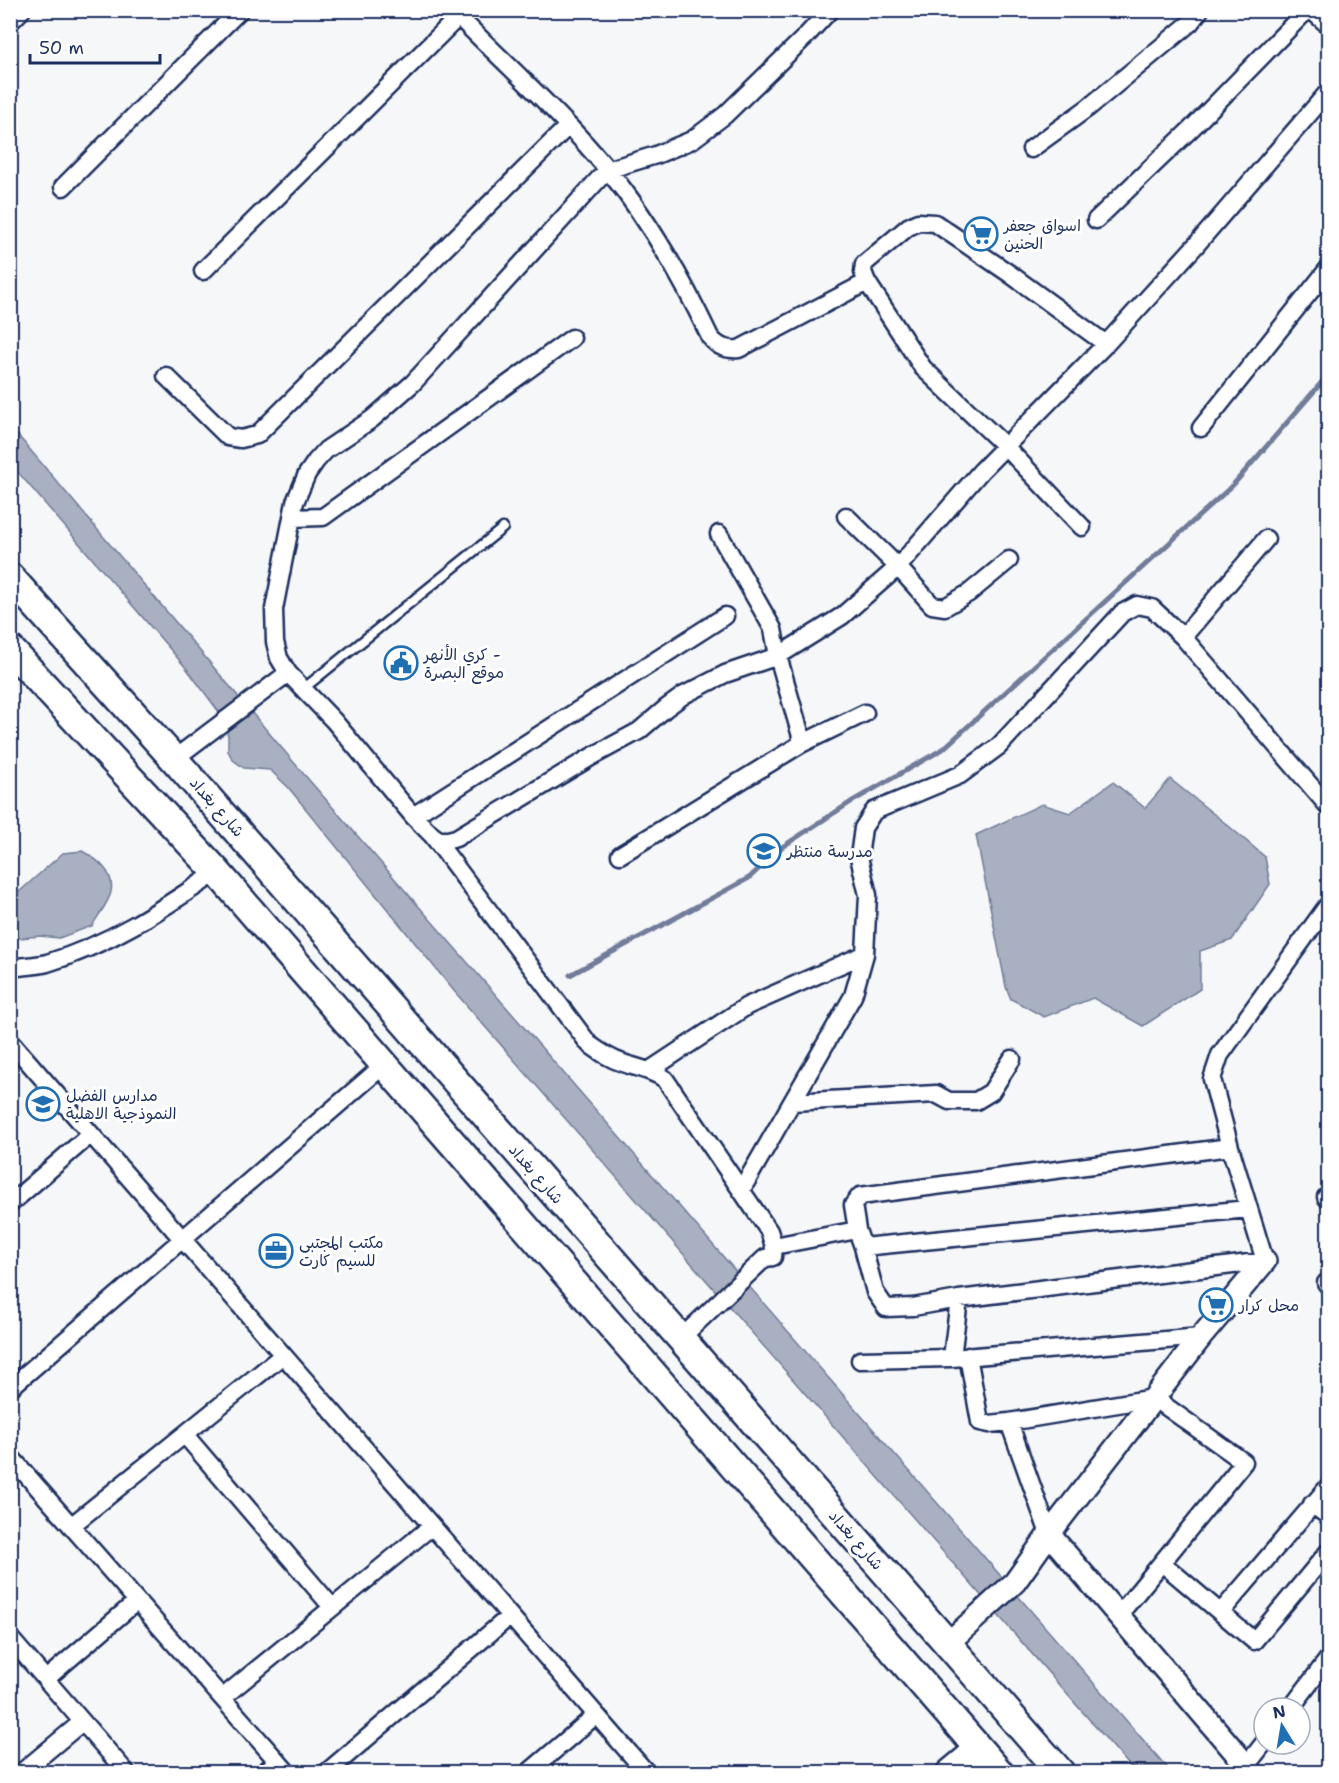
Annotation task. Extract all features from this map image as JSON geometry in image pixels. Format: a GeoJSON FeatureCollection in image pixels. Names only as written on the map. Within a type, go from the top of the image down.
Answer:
{"type":"FeatureCollection","features":[{"type":"Feature","properties":{"kind":"highway","name":"شارع بغداد"},"geometry":{"type":"LineString","coordinates":[[10,577],[690,1331],[947,1644],[1060,1773]]}},
{"type":"Feature","properties":{"kind":"highway"},"geometry":{"type":"LineString","coordinates":[[10,649],[217,872],[997,1772]]}},
{"type":"Feature","properties":{"kind":"main road"},"geometry":{"type":"LineString","coordinates":[[948,1773],[978,1748]]}},
{"type":"Feature","properties":{"kind":"street"},"geometry":{"type":"LineString","coordinates":[[10,22],[22,10]]}},
{"type":"Feature","properties":{"kind":"street"},"geometry":{"type":"LineString","coordinates":[[63,187],[240,10]]}},
{"type":"Feature","properties":{"kind":"street"},"geometry":{"type":"LineString","coordinates":[[770,1252],[769,1231],[665,1079],[651,1070],[624,1064],[604,1055],[589,1044],[432,835],[413,816],[334,721],[288,673],[279,658],[275,642],[274,609],[300,488],[316,461],[326,450],[372,419],[413,382],[608,170],[656,155],[692,140],[725,115],[830,10]]}},
{"type":"Feature","properties":{"kind":"street"},"geometry":{"type":"LineString","coordinates":[[1031,149],[1089,107],[1190,23],[1200,10]]}},
{"type":"Feature","properties":{"kind":"street"},"geometry":{"type":"LineString","coordinates":[[1096,220],[1193,127],[1309,10],[1329,25]]}},
{"type":"Feature","properties":{"kind":"street"},"geometry":{"type":"LineString","coordinates":[[203,271],[455,14],[568,126],[608,170],[659,242],[715,344],[722,348],[739,349],[867,282]]}},
{"type":"Feature","properties":{"kind":"street"},"geometry":{"type":"LineString","coordinates":[[432,835],[440,840],[456,838],[639,731],[666,708],[694,690],[725,674],[778,656],[842,616],[898,567],[981,471],[1106,344],[1197,244],[1329,92]]}},
{"type":"Feature","properties":{"kind":"street"},"geometry":{"type":"LineString","coordinates":[[166,376],[228,437],[241,439],[256,435],[568,126]]}},
{"type":"Feature","properties":{"kind":"street"},"geometry":{"type":"LineString","coordinates":[[1082,527],[1005,446],[923,368],[867,282],[863,272],[864,264],[908,227],[918,222],[935,223],[1106,344]]}},
{"type":"Feature","properties":{"kind":"street"},"geometry":{"type":"LineString","coordinates":[[1201,428],[1329,269]]}},
{"type":"Feature","properties":{"kind":"street"},"geometry":{"type":"LineString","coordinates":[[292,518],[323,517],[572,338]]}},
{"type":"Feature","properties":{"kind":"street"},"geometry":{"type":"LineString","coordinates":[[846,516],[898,567],[932,605],[945,607],[969,593],[1009,560]]}},
{"type":"Feature","properties":{"kind":"street"},"geometry":{"type":"LineString","coordinates":[[719,534],[773,628],[778,656],[801,736],[801,744]]}},
{"type":"Feature","properties":{"kind":"street"},"geometry":{"type":"LineString","coordinates":[[1182,637],[1266,539]]}},
{"type":"Feature","properties":{"kind":"street"},"geometry":{"type":"LineString","coordinates":[[742,1189],[853,996],[865,954],[868,895],[859,857],[863,828],[874,811],[960,775],[999,746],[1122,613],[1137,605],[1152,608],[1182,637],[1329,806]]}},
{"type":"Feature","properties":{"kind":"street"},"geometry":{"type":"LineString","coordinates":[[413,816],[725,616]]}},
{"type":"Feature","properties":{"kind":"street"},"geometry":{"type":"LineString","coordinates":[[174,759],[288,673]]}},
{"type":"Feature","properties":{"kind":"street"},"geometry":{"type":"LineString","coordinates":[[620,855],[801,744],[865,713]]}},
{"type":"Feature","properties":{"kind":"street"},"geometry":{"type":"LineString","coordinates":[[10,968],[45,963],[102,942],[151,916],[217,872]]}},
{"type":"Feature","properties":{"kind":"street"},"geometry":{"type":"LineString","coordinates":[[1265,1260],[1248,1209],[1212,1079],[1220,1055],[1329,905]]}},
{"type":"Feature","properties":{"kind":"street"},"geometry":{"type":"LineString","coordinates":[[651,1070],[747,1006],[865,954]]}},
{"type":"Feature","properties":{"kind":"street"},"geometry":{"type":"LineString","coordinates":[[10,1041],[646,1773]]}},
{"type":"Feature","properties":{"kind":"street"},"geometry":{"type":"LineString","coordinates":[[792,1102],[936,1094],[949,1101],[976,1101],[991,1092],[1012,1059]]}},
{"type":"Feature","properties":{"kind":"street"},"geometry":{"type":"LineString","coordinates":[[10,1388],[384,1065]]}},
{"type":"Feature","properties":{"kind":"street"},"geometry":{"type":"LineString","coordinates":[[10,1203],[91,1134]]}},
{"type":"Feature","properties":{"kind":"street"},"geometry":{"type":"LineString","coordinates":[[1230,1147],[860,1196],[853,1205],[856,1230],[875,1293],[886,1308],[913,1307],[959,1299],[1265,1260]]}},
{"type":"Feature","properties":{"kind":"street"},"geometry":{"type":"LineString","coordinates":[[863,1247],[1248,1209]]}},
{"type":"Feature","properties":{"kind":"street"},"geometry":{"type":"LineString","coordinates":[[690,1331],[770,1252],[856,1230]]}},
{"type":"Feature","properties":{"kind":"street"},"geometry":{"type":"LineString","coordinates":[[947,1644],[1015,1582],[1049,1534],[1201,1337],[1265,1260]]}},
{"type":"Feature","properties":{"kind":"street"},"geometry":{"type":"LineString","coordinates":[[959,1299],[960,1357],[980,1422],[989,1424],[1009,1422],[1154,1398],[1244,1462],[1118,1616]]}},
{"type":"Feature","properties":{"kind":"street"},"geometry":{"type":"LineString","coordinates":[[860,1360],[960,1357],[1201,1337]]}},
{"type":"Feature","properties":{"kind":"street"},"geometry":{"type":"LineString","coordinates":[[71,1526],[283,1355]]}},
{"type":"Feature","properties":{"kind":"street"},"geometry":{"type":"LineString","coordinates":[[1009,1422],[1049,1534],[1249,1769],[1256,1756]]}},
{"type":"Feature","properties":{"kind":"street"},"geometry":{"type":"LineString","coordinates":[[184,1435],[332,1607]]}},
{"type":"Feature","properties":{"kind":"street"},"geometry":{"type":"LineString","coordinates":[[10,1456],[222,1698],[276,1769]]}},
{"type":"Feature","properties":{"kind":"street"},"geometry":{"type":"LineString","coordinates":[[1221,1612],[1329,1487]]}},
{"type":"Feature","properties":{"kind":"street"},"geometry":{"type":"LineString","coordinates":[[1312,1504],[1329,1516]]}},
{"type":"Feature","properties":{"kind":"street"},"geometry":{"type":"LineString","coordinates":[[222,1698],[432,1526]]}},
{"type":"Feature","properties":{"kind":"street"},"geometry":{"type":"LineString","coordinates":[[1162,1563],[1254,1641],[1329,1552]]}},
{"type":"Feature","properties":{"kind":"street"},"geometry":{"type":"LineString","coordinates":[[46,1679],[137,1601]]}},
{"type":"Feature","properties":{"kind":"street"},"geometry":{"type":"LineString","coordinates":[[327,1773],[510,1616]]}},
{"type":"Feature","properties":{"kind":"street"},"geometry":{"type":"LineString","coordinates":[[10,1638],[126,1773]]}},
{"type":"Feature","properties":{"kind":"street"},"geometry":{"type":"LineString","coordinates":[[1300,1696],[1328,1659]]}},
{"type":"Feature","properties":{"kind":"street"},"geometry":{"type":"LineString","coordinates":[[529,1773],[596,1715]]}},
{"type":"Feature","properties":{"kind":"street"},"geometry":{"type":"LineString","coordinates":[[22,1773],[82,1722]]}},
{"type":"Feature","properties":{"kind":"lane"},"geometry":{"type":"LineString","coordinates":[[302,689],[503,528]]}},
{"type":"Feature","properties":{"kind":"water"},"geometry":{"type":"Polygon","coordinates":[[[10,426],[302,772],[1171,1772],[1135,1772],[454,991],[288,787],[270,770],[244,768],[233,760],[228,751],[225,720],[187,669],[11,464],[10,426]]]}},
{"type":"Feature","properties":{"kind":"water"},"geometry":{"type":"Polygon","coordinates":[[[1170,779],[1265,857],[1270,884],[1232,940],[1200,951],[1200,989],[1143,1026],[1093,998],[1044,1017],[1011,999],[1006,987],[976,835],[1042,804],[1070,813],[1113,782],[1145,808],[1170,779]]]}},
{"type":"Feature","properties":{"kind":"water"},"geometry":{"type":"Polygon","coordinates":[[[82,851],[104,867],[112,885],[108,900],[92,926],[59,938],[40,936],[11,939],[11,899],[63,853],[82,851]]]}},
{"type":"Feature","properties":{"kind":"waterway"},"geometry":{"type":"LineString","coordinates":[[570,975],[749,878],[782,847],[851,802],[943,749],[1233,485],[1328,375]]}},
{"type":"Feature","properties":{"kind":"place","name":"اسواق جعفر الحنين"},"geometry":{"type":"Point","coordinates":[981,234]}},
{"type":"Feature","properties":{"kind":"place","name":"كري الأنهر - موقع البصرة"},"geometry":{"type":"Point","coordinates":[401,663]}},
{"type":"Feature","properties":{"kind":"place","name":"مدرسة منتظر"},"geometry":{"type":"Point","coordinates":[764,851]}},
{"type":"Feature","properties":{"kind":"place","name":"مدارس الفضل النموذجية الاهلية"},"geometry":{"type":"Point","coordinates":[43,1104]}},
{"type":"Feature","properties":{"kind":"place","name":"مكتب المجتبى للسيم كارت"},"geometry":{"type":"Point","coordinates":[276,1251]}},
{"type":"Feature","properties":{"kind":"place","name":"محل كرار"},"geometry":{"type":"Point","coordinates":[1216,1305]}}]}
